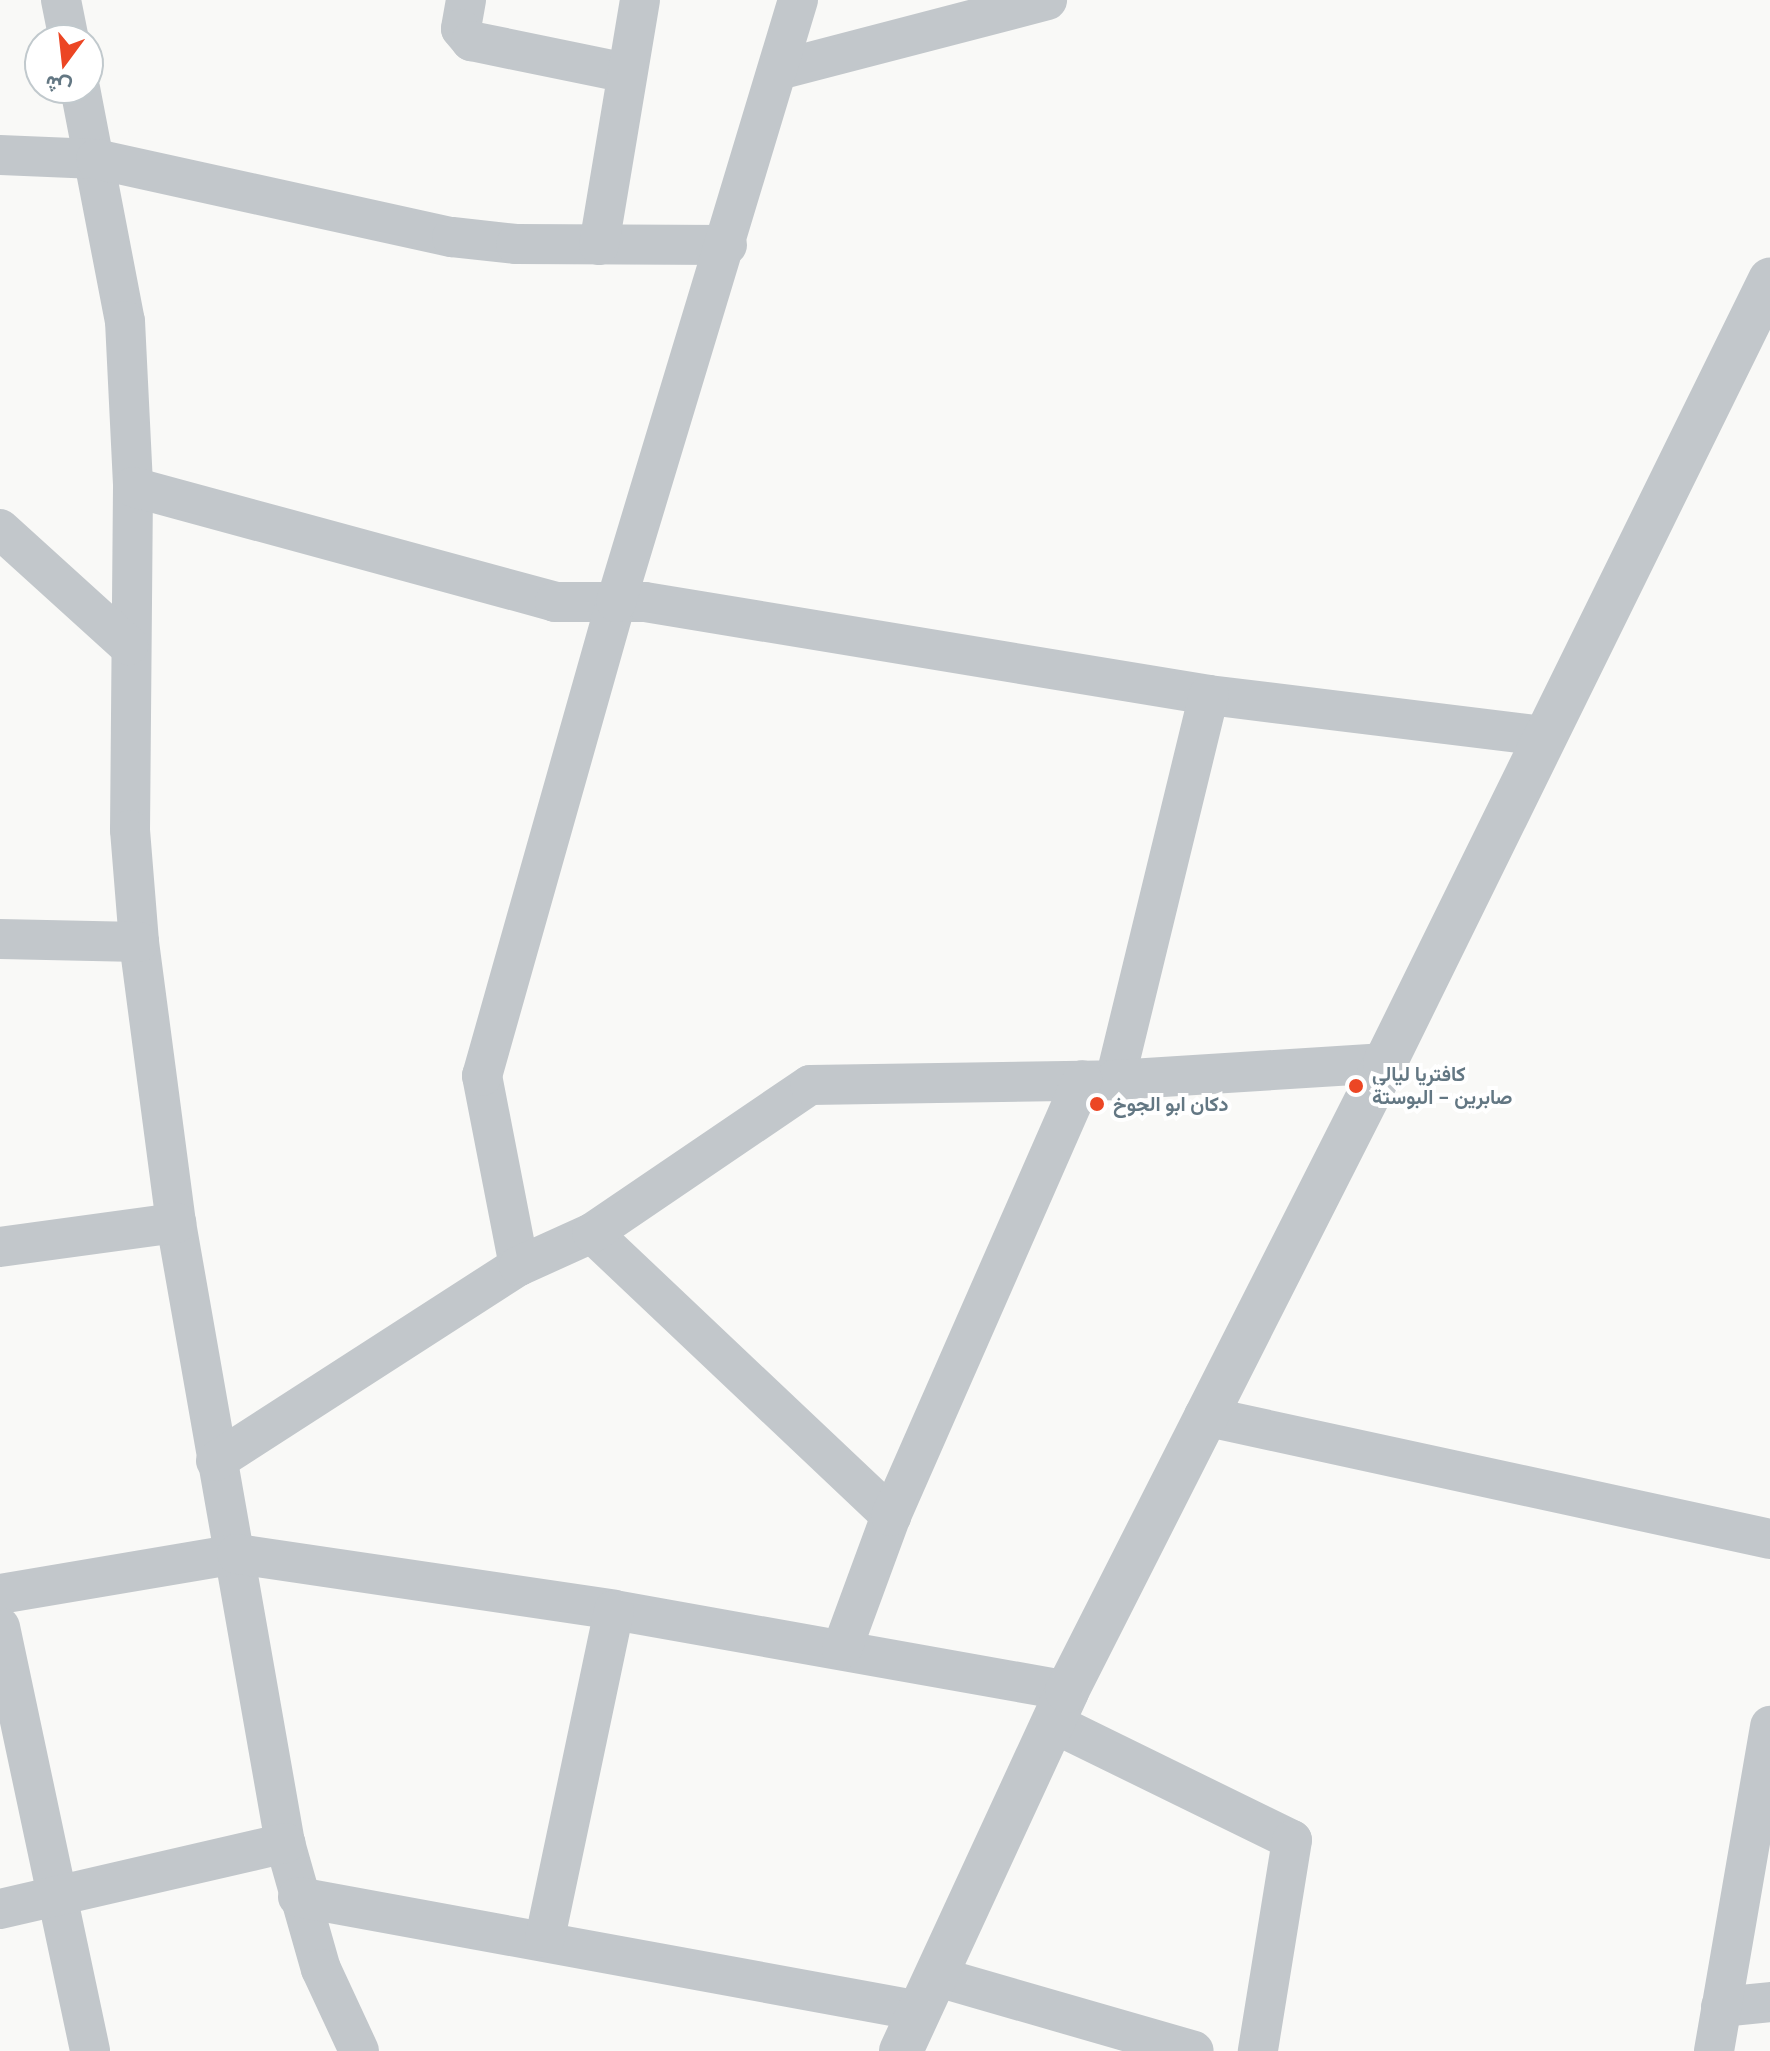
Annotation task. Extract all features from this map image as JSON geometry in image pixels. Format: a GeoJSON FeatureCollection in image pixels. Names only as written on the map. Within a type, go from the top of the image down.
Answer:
{"type":"FeatureCollection","features":[{"type":"Feature","properties":{"kind":"street"},"geometry":{"type":"LineString","coordinates":[[61,0],[66,24]]}},
{"type":"Feature","properties":{"kind":"street"},"geometry":{"type":"LineString","coordinates":[[466,0],[461,29],[471,41],[627,73]]}},
{"type":"Feature","properties":{"kind":"street"},"geometry":{"type":"LineString","coordinates":[[599,245],[640,0]]}},
{"type":"Feature","properties":{"kind":"street"},"geometry":{"type":"LineString","coordinates":[[519,1266],[482,1076],[616,602],[727,245],[798,0]]}},
{"type":"Feature","properties":{"kind":"street"},"geometry":{"type":"LineString","coordinates":[[779,70],[1047,0]]}},
{"type":"Feature","properties":{"kind":"street"},"geometry":{"type":"LineString","coordinates":[[84,104],[125,321],[133,487],[128,645],[130,830],[139,942],[176,1223],[216,1461],[237,1554],[285,1843],[321,1969],[359,2051]]}},
{"type":"Feature","properties":{"kind":"street"},"geometry":{"type":"LineString","coordinates":[[0,155],[96,159],[452,237],[599,245],[727,245]]}},
{"type":"Feature","properties":{"kind":"street"},"geometry":{"type":"LineString","coordinates":[[901,2051],[1060,1707],[1204,1416],[1385,1063],[1542,736],[1766,298]]}},
{"type":"Feature","properties":{"kind":"street"},"geometry":{"type":"LineString","coordinates":[[133,487],[555,602],[645,602],[1209,695],[1542,736]]}},
{"type":"Feature","properties":{"kind":"street"},"geometry":{"type":"LineString","coordinates":[[0,529],[128,645]]}},
{"type":"Feature","properties":{"kind":"street"},"geometry":{"type":"LineString","coordinates":[[842,1649],[891,1516],[1098,1080],[1209,695]]}},
{"type":"Feature","properties":{"kind":"street"},"geometry":{"type":"LineString","coordinates":[[0,939],[139,942]]}},
{"type":"Feature","properties":{"kind":"street"},"geometry":{"type":"LineString","coordinates":[[216,1461],[519,1266],[592,1233],[810,1085],[1098,1080],[1385,1063]]}},
{"type":"Feature","properties":{"kind":"street"},"geometry":{"type":"LineString","coordinates":[[0,1247],[176,1223]]}},
{"type":"Feature","properties":{"kind":"street"},"geometry":{"type":"LineString","coordinates":[[592,1233],[891,1516]]}},
{"type":"Feature","properties":{"kind":"street"},"geometry":{"type":"LineString","coordinates":[[1204,1416],[1770,1539]]}},
{"type":"Feature","properties":{"kind":"street"},"geometry":{"type":"LineString","coordinates":[[0,1594],[237,1554],[614,1610],[842,1649],[1060,1707],[1292,1840],[1258,2051]]}},
{"type":"Feature","properties":{"kind":"street"},"geometry":{"type":"LineString","coordinates":[[545,1938],[614,1610]]}},
{"type":"Feature","properties":{"kind":"street"},"geometry":{"type":"LineString","coordinates":[[0,1627],[90,2051]]}},
{"type":"Feature","properties":{"kind":"street"},"geometry":{"type":"LineString","coordinates":[[1714,2051],[1770,1726]]}},
{"type":"Feature","properties":{"kind":"street"},"geometry":{"type":"LineString","coordinates":[[0,1909],[285,1843]]}},
{"type":"Feature","properties":{"kind":"street"},"geometry":{"type":"LineString","coordinates":[[298,1897],[545,1938],[929,1994],[1184,2050]]}},
{"type":"Feature","properties":{"kind":"street"},"geometry":{"type":"LineString","coordinates":[[1721,2007],[1770,2002]]}},
{"type":"Feature","properties":{"kind":"place","name":"كافتريا ليالي صابرين - البوستة"},"geometry":{"type":"Point","coordinates":[1356,1086]}},
{"type":"Feature","properties":{"kind":"place","name":"دكان ابو الجوخ"},"geometry":{"type":"Point","coordinates":[1097,1104]}}]}
